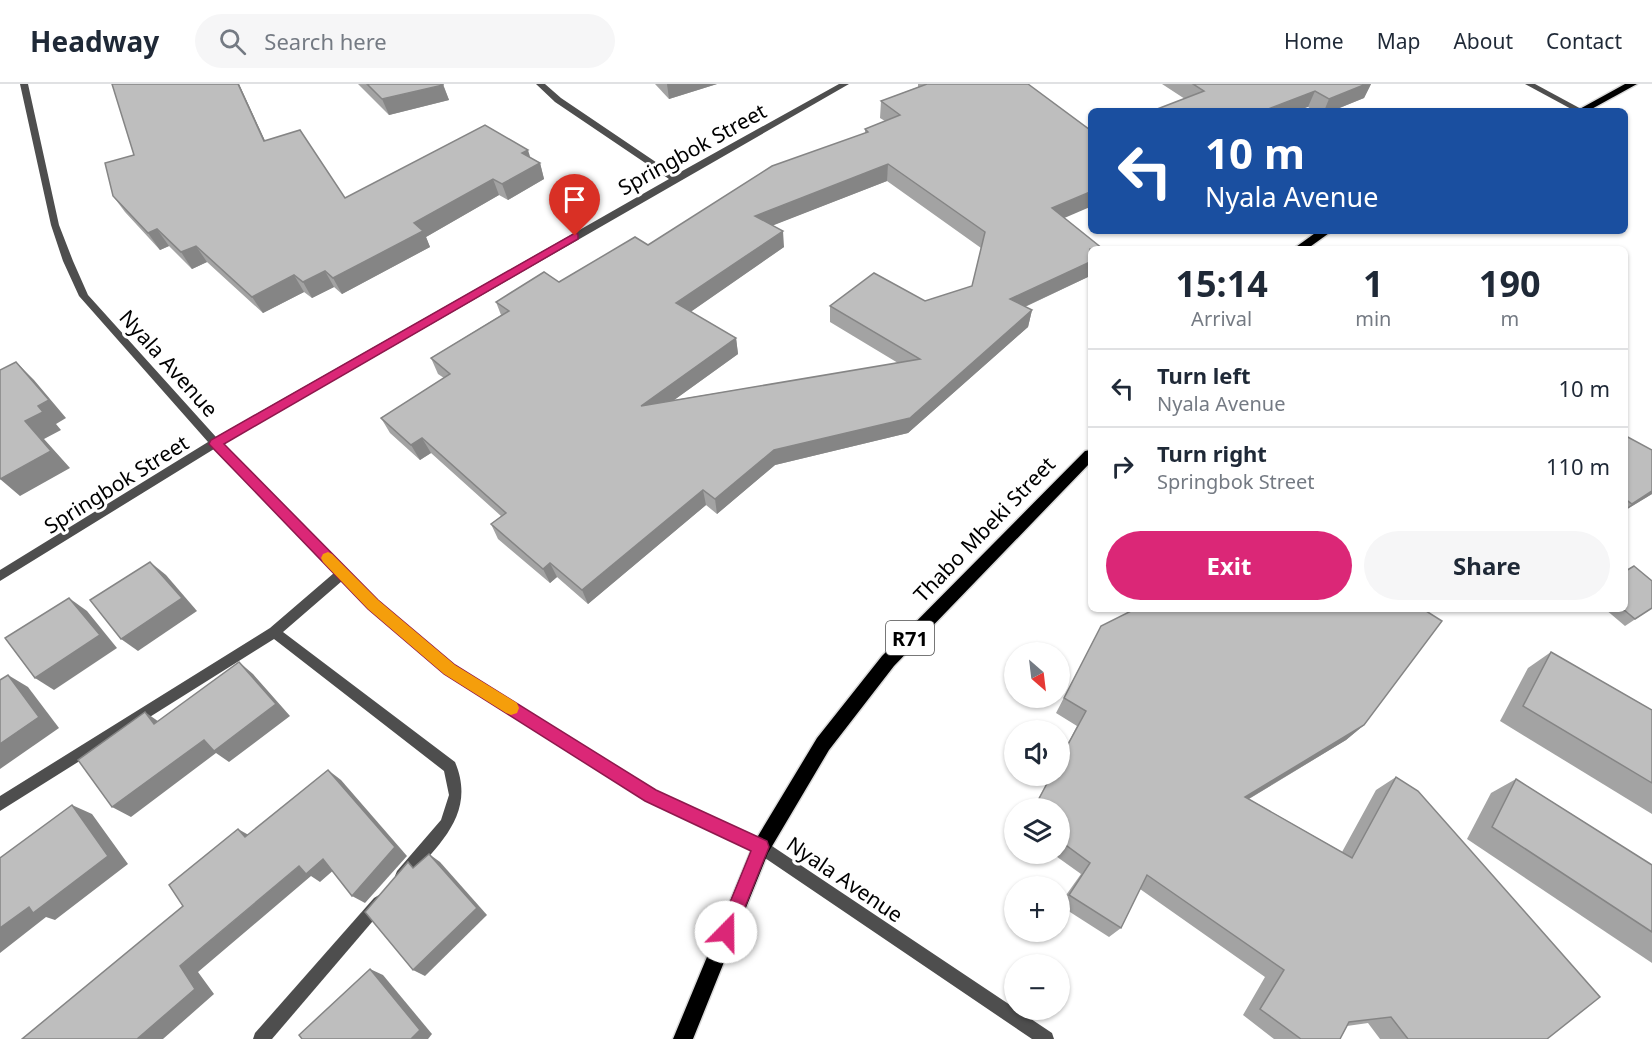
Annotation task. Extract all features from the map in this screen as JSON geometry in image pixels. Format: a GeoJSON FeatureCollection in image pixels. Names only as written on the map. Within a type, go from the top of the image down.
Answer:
{"type":"FeatureCollection","features":[{"type":"Feature","properties":{"kind":"main road"},"geometry":{"type":"LineString","coordinates":[[1587,108],[1632,84]]}},
{"type":"Feature","properties":{"kind":"main road"},"geometry":{"type":"LineString","coordinates":[[1304,246],[1322,234]]}},
{"type":"Feature","properties":{"kind":"main road","name":"Thabo Mbeki Street"},"geometry":{"type":"LineString","coordinates":[[683,1039],[761,847],[823,744],[888,661],[1088,457]]}},
{"type":"Feature","properties":{"kind":"street","name":"Nyala Avenue"},"geometry":{"type":"LineString","coordinates":[[24,84],[55,225],[84,296],[215,444],[373,605],[450,669],[650,795],[761,847],[1046,1039]]}},
{"type":"Feature","properties":{"kind":"street"},"geometry":{"type":"LineString","coordinates":[[540,84],[558,100],[675,179]]}},
{"type":"Feature","properties":{"kind":"street","name":"Springbok Street"},"geometry":{"type":"LineString","coordinates":[[0,576],[215,444],[675,179],[845,84]]}},
{"type":"Feature","properties":{"kind":"street"},"geometry":{"type":"LineString","coordinates":[[1529,84],[1575,108]]}},
{"type":"Feature","properties":{"kind":"street"},"geometry":{"type":"LineString","coordinates":[[0,804],[274,632],[342,573]]}},
{"type":"Feature","properties":{"kind":"street"},"geometry":{"type":"LineString","coordinates":[[261,1039],[447,824],[456,795],[450,767],[274,632]]}},
{"type":"Feature","properties":{"kind":"building"},"geometry":{"type":"Polygon","coordinates":[[[112,84],[238,84],[264,141],[300,130],[345,198],[485,125],[528,150],[522,153],[540,163],[502,184],[493,179],[414,223],[423,231],[333,278],[325,271],[303,282],[294,275],[252,297],[196,246],[181,252],[157,229],[148,233],[113,196],[105,163],[134,155],[112,84]]]}},
{"type":"Feature","properties":{"kind":"building"},"geometry":{"type":"Polygon","coordinates":[[[367,84],[443,84],[443,85],[382,99],[367,84]]]}},
{"type":"Feature","properties":{"kind":"building"},"geometry":{"type":"Polygon","coordinates":[[[927,84],[1028,84],[1088,129],[1088,193],[1052,208],[1099,246],[1088,246],[1088,263],[1010,299],[1032,310],[910,418],[774,450],[715,499],[703,490],[582,590],[550,563],[543,569],[491,524],[506,513],[422,438],[411,445],[381,418],[450,374],[431,358],[509,311],[496,302],[544,272],[559,282],[635,237],[648,245],[772,166],[868,132],[865,129],[900,115],[881,101],[927,84]],[[888,164],[755,216],[783,231],[676,303],[736,338],[641,406],[920,359],[830,306],[874,273],[925,301],[972,286],[985,232],[888,164]]]}},
{"type":"Feature","properties":{"kind":"building"},"geometry":{"type":"Polygon","coordinates":[[[1193,84],[1366,84],[1329,99],[1315,91],[1271,108],[1160,108],[1204,91],[1193,84]]]}},
{"type":"Feature","properties":{"kind":"building"},"geometry":{"type":"Polygon","coordinates":[[[16,362],[49,400],[38,406],[43,412],[25,421],[51,451],[0,479],[0,370],[16,362]]]}},
{"type":"Feature","properties":{"kind":"building"},"geometry":{"type":"Polygon","coordinates":[[[1628,437],[1652,450],[1652,491],[1632,504],[1628,501],[1628,437]]]}},
{"type":"Feature","properties":{"kind":"building"},"geometry":{"type":"Polygon","coordinates":[[[150,562],[182,598],[121,639],[90,600],[150,562]]]}},
{"type":"Feature","properties":{"kind":"building"},"geometry":{"type":"Polygon","coordinates":[[[1634,566],[1652,581],[1652,608],[1635,619],[1627,612],[1628,570],[1634,566]]]}},
{"type":"Feature","properties":{"kind":"building"},"geometry":{"type":"Polygon","coordinates":[[[69,598],[100,635],[35,678],[5,638],[69,598]]]}},
{"type":"Feature","properties":{"kind":"building"},"geometry":{"type":"Polygon","coordinates":[[[1129,612],[1428,612],[1442,621],[1364,725],[1245,797],[1352,858],[1396,777],[1418,791],[1600,997],[1547,1039],[1408,1039],[1391,1017],[1349,1022],[1340,1039],[1301,1039],[1260,1009],[1284,970],[1147,875],[1121,928],[1070,896],[1090,863],[1070,848],[1070,798],[1039,798],[1046,786],[1070,786],[1070,741],[1086,711],[1070,702],[1070,686],[1101,626],[1129,612]]]}},
{"type":"Feature","properties":{"kind":"building"},"geometry":{"type":"Polygon","coordinates":[[[1551,652],[1652,710],[1652,783],[1523,706],[1551,652]]]}},
{"type":"Feature","properties":{"kind":"building"},"geometry":{"type":"Polygon","coordinates":[[[239,662],[276,704],[214,751],[204,740],[112,807],[78,760],[145,712],[154,724],[239,662]]]}},
{"type":"Feature","properties":{"kind":"building"},"geometry":{"type":"Polygon","coordinates":[[[8,675],[39,717],[0,744],[0,680],[8,675]]]}},
{"type":"Feature","properties":{"kind":"building"},"geometry":{"type":"Polygon","coordinates":[[[328,770],[395,847],[352,896],[323,859],[306,874],[299,866],[180,966],[195,989],[137,1039],[22,1039],[183,906],[169,885],[238,829],[245,837],[328,770]]]}},
{"type":"Feature","properties":{"kind":"building"},"geometry":{"type":"Polygon","coordinates":[[[1516,779],[1652,865],[1652,932],[1492,827],[1516,779]]]}},
{"type":"Feature","properties":{"kind":"building"},"geometry":{"type":"Polygon","coordinates":[[[72,805],[108,856],[33,913],[29,907],[0,928],[0,858],[72,805]]]}},
{"type":"Feature","properties":{"kind":"building"},"geometry":{"type":"Polygon","coordinates":[[[429,854],[477,908],[413,970],[365,912],[408,862],[413,868],[429,854]]]}},
{"type":"Feature","properties":{"kind":"building"},"geometry":{"type":"Polygon","coordinates":[[[370,969],[420,1030],[411,1039],[302,1039],[299,1035],[370,969]]]}},
{"type":"Feature","properties":{"kind":"slow traffic"},"geometry":{"type":"LineString","coordinates":[[328,558],[373,605],[450,669],[511,708]]}},
{"type":"Feature","properties":{"kind":"route"},"geometry":{"type":"LineString","coordinates":[[575,236],[215,444],[373,605],[450,669],[650,795],[761,847],[726,932]]}}]}
